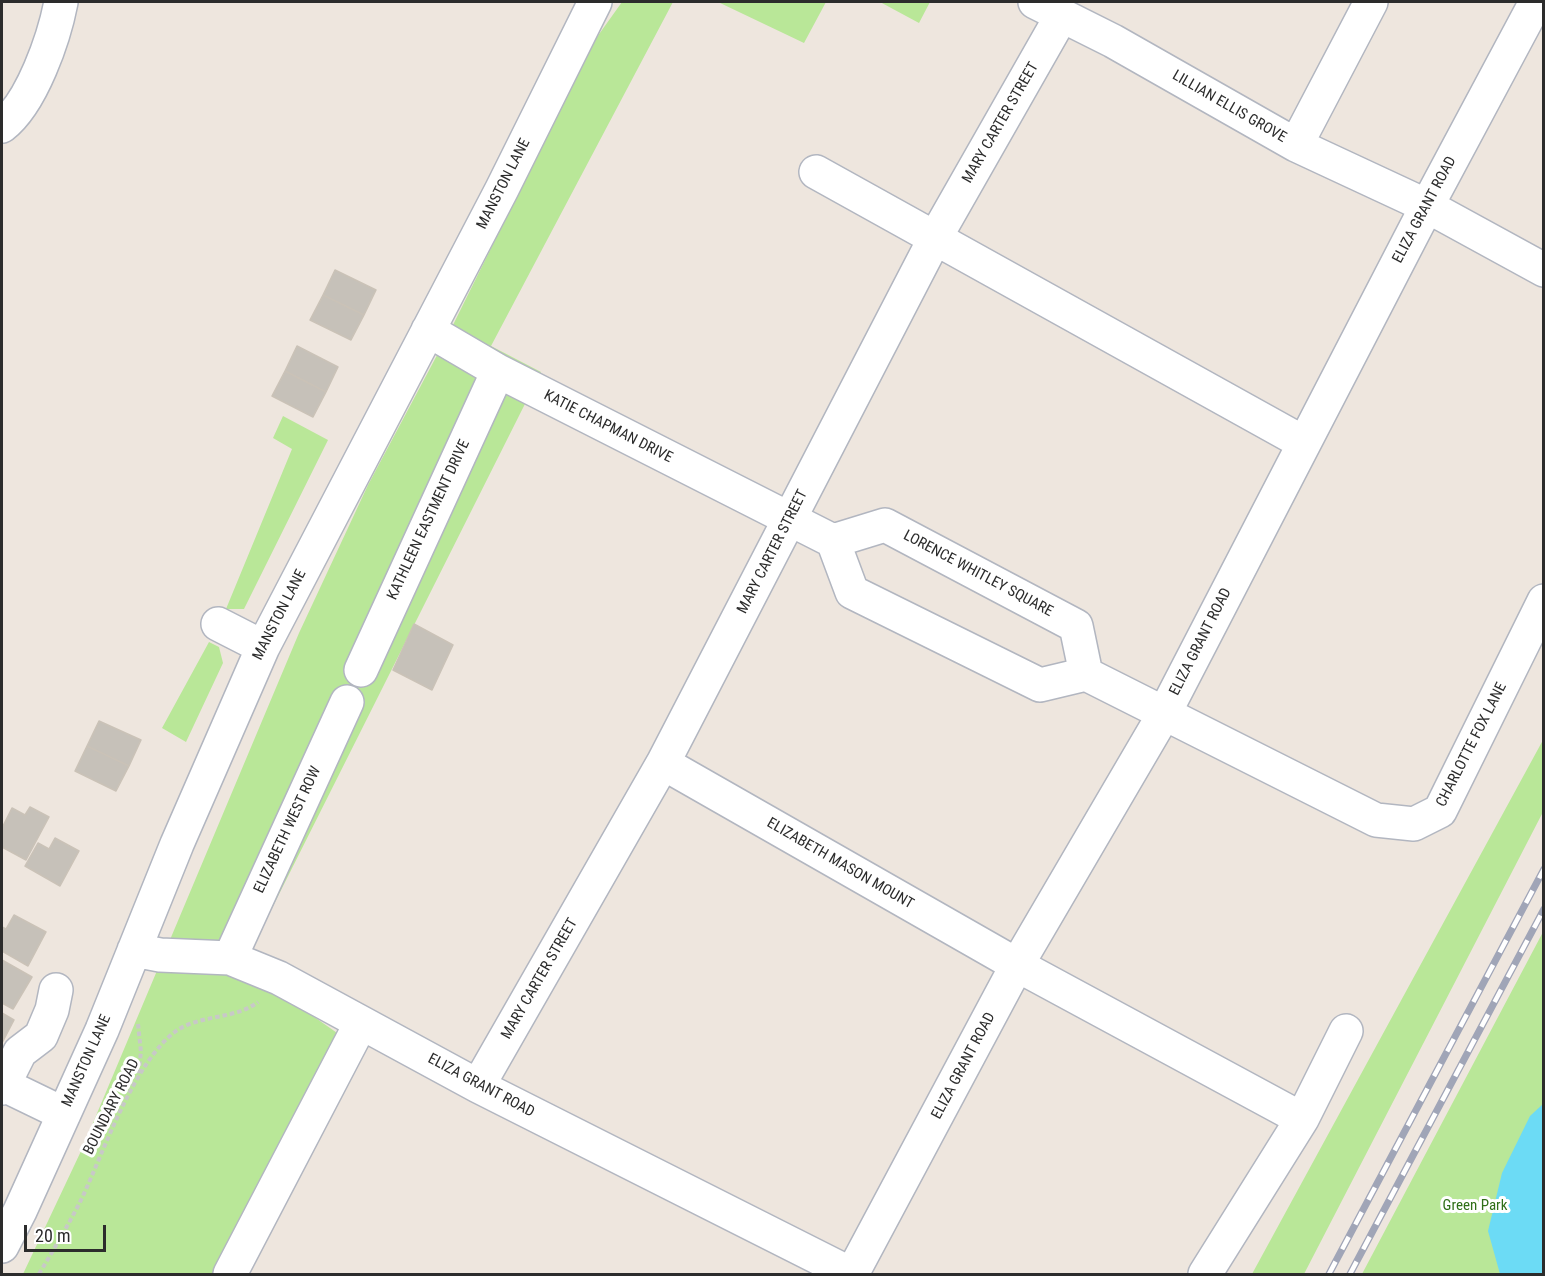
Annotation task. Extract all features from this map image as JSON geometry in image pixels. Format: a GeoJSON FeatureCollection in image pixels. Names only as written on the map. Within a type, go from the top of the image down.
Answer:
{"type":"FeatureCollection","features":[{"type":"Feature","properties":{"kind":"street"},"geometry":{"type":"LineString","coordinates":[[2,126],[23,104],[35,79],[57,23],[61,2]]}},
{"type":"Feature","properties":{"kind":"street","name":"MANSTON LANE"},"geometry":{"type":"LineString","coordinates":[[2,1246],[102,1030],[204,779],[263,647],[502,189],[595,2]]}},
{"type":"Feature","properties":{"kind":"street"},"geometry":{"type":"LineString","coordinates":[[1296,145],[1371,2]]}},
{"type":"Feature","properties":{"kind":"street","name":"ELIZA GRANT ROAD"},"geometry":{"type":"LineString","coordinates":[[134,950],[160,955],[230,957],[279,978],[478,1086],[851,1275],[1017,965],[1164,714],[1427,206],[1536,2]]}},
{"type":"Feature","properties":{"kind":"street","name":"LILLIAN ELLIS GROVE"},"geometry":{"type":"LineString","coordinates":[[1048,8],[1113,41],[1296,145],[1427,206]]}},
{"type":"Feature","properties":{"kind":"street","name":"MARY CARTER STREET"},"geometry":{"type":"LineString","coordinates":[[478,1086],[663,764],[935,238],[1048,8]]}},
{"type":"Feature","properties":{"kind":"street"},"geometry":{"type":"LineString","coordinates":[[816,172],[1304,443]]}},
{"type":"Feature","properties":{"kind":"street"},"geometry":{"type":"LineString","coordinates":[[1427,206],[1544,270]]}},
{"type":"Feature","properties":{"kind":"street","name":"KATIE CHAPMAN DRIVE"},"geometry":{"type":"LineString","coordinates":[[428,330],[498,371],[790,520]]}},
{"type":"Feature","properties":{"kind":"street","name":"KATHLEEN EASTMENT DRIVE"},"geometry":{"type":"LineString","coordinates":[[361,670],[498,371]]}},
{"type":"Feature","properties":{"kind":"street"},"geometry":{"type":"LineString","coordinates":[[790,520],[833,541],[852,592],[1040,686],[1086,674],[1164,714]]}},
{"type":"Feature","properties":{"kind":"street","name":"LORENCE WHITLEY SQUARE"},"geometry":{"type":"LineString","coordinates":[[833,541],[885,525],[1076,626],[1086,674]]}},
{"type":"Feature","properties":{"kind":"street","name":"CHARLOTTE FOX LANE"},"geometry":{"type":"LineString","coordinates":[[1164,714],[1376,820],[1414,824],[1440,811],[1544,601]]}},
{"type":"Feature","properties":{"kind":"street"},"geometry":{"type":"LineString","coordinates":[[218,624],[263,647]]}},
{"type":"Feature","properties":{"kind":"street","name":"ELIZABETH WEST ROW"},"geometry":{"type":"LineString","coordinates":[[230,957],[347,702]]}},
{"type":"Feature","properties":{"kind":"street","name":"ELIZABETH MASON MOUNT"},"geometry":{"type":"LineString","coordinates":[[663,764],[1017,965],[1302,1119]]}},
{"type":"Feature","properties":{"kind":"street"},"geometry":{"type":"LineString","coordinates":[[56,990],[52,1010],[41,1036],[20,1052],[2,1085],[64,1114]]}},
{"type":"Feature","properties":{"kind":"street"},"geometry":{"type":"LineString","coordinates":[[230,1275],[361,1023]]}},
{"type":"Feature","properties":{"kind":"street"},"geometry":{"type":"LineString","coordinates":[[1204,1275],[1302,1119],[1346,1031]]}},
{"type":"Feature","properties":{"kind":"path","name":"BOUNDARY ROAD"},"geometry":{"type":"LineString","coordinates":[[39,1275],[81,1200],[112,1128],[137,1080],[158,1048],[177,1031],[199,1020],[231,1014],[252,1006],[268,995],[279,978]]}},
{"type":"Feature","properties":{"kind":"green space"},"geometry":{"type":"Polygon","coordinates":[[[622,2],[673,2],[491,346],[541,372],[258,936],[237,946],[230,958],[340,1035],[212,1274],[23,1274],[82,1149],[299,633],[368,485],[452,327],[592,44],[622,2]]]}},
{"type":"Feature","properties":{"kind":"green space"},"geometry":{"type":"Polygon","coordinates":[[[718,2],[826,2],[804,43],[718,2]]]}},
{"type":"Feature","properties":{"kind":"green space"},"geometry":{"type":"Polygon","coordinates":[[[880,2],[930,2],[919,23],[880,2]]]}},
{"type":"Feature","properties":{"kind":"green space"},"geometry":{"type":"Polygon","coordinates":[[[283,416],[328,440],[244,609],[226,609],[292,449],[273,438],[283,416]]]}},
{"type":"Feature","properties":{"kind":"green space"},"geometry":{"type":"Polygon","coordinates":[[[209,642],[219,647],[223,663],[186,742],[162,728],[209,642]]]}},
{"type":"Feature","properties":{"kind":"green space"},"geometry":{"type":"Polygon","coordinates":[[[1543,740],[1543,812],[1304,1274],[1252,1274],[1543,740]]]}},
{"type":"Feature","properties":{"kind":"green space","name":"Green Park"},"geometry":{"type":"Polygon","coordinates":[[[1543,932],[1543,1274],[1362,1274],[1543,932]]]}},
{"type":"Feature","properties":{"kind":"water"},"geometry":{"type":"Polygon","coordinates":[[[1543,1104],[1543,1274],[1500,1274],[1488,1231],[1502,1173],[1530,1116],[1543,1104]]]}},
{"type":"Feature","properties":{"kind":"building"},"geometry":{"type":"Polygon","coordinates":[[[335,270],[376,290],[364,315],[323,295],[335,270]]]}},
{"type":"Feature","properties":{"kind":"building"},"geometry":{"type":"Polygon","coordinates":[[[323,295],[364,315],[351,340],[310,320],[323,295]]]}},
{"type":"Feature","properties":{"kind":"building"},"geometry":{"type":"Polygon","coordinates":[[[297,346],[338,367],[326,392],[285,371],[297,346]]]}},
{"type":"Feature","properties":{"kind":"building"},"geometry":{"type":"Polygon","coordinates":[[[285,371],[326,392],[313,417],[272,396],[285,371]]]}},
{"type":"Feature","properties":{"kind":"building"},"geometry":{"type":"Polygon","coordinates":[[[414,624],[453,645],[432,690],[393,670],[414,624]]]}},
{"type":"Feature","properties":{"kind":"building"},"geometry":{"type":"Polygon","coordinates":[[[99,721],[141,740],[129,766],[87,746],[99,721]]]}},
{"type":"Feature","properties":{"kind":"building"},"geometry":{"type":"Polygon","coordinates":[[[87,746],[129,766],[116,791],[75,771],[87,746]]]}},
{"type":"Feature","properties":{"kind":"building"},"geometry":{"type":"Polygon","coordinates":[[[30,807],[49,817],[26,860],[2,847],[2,828],[12,808],[25,815],[30,807]]]}},
{"type":"Feature","properties":{"kind":"building"},"geometry":{"type":"Polygon","coordinates":[[[55,838],[79,851],[60,886],[25,866],[38,843],[49,849],[55,838]]]}},
{"type":"Feature","properties":{"kind":"building"},"geometry":{"type":"Polygon","coordinates":[[[14,915],[46,932],[28,966],[2,951],[2,927],[6,929],[14,915]]]}},
{"type":"Feature","properties":{"kind":"building"},"geometry":{"type":"Polygon","coordinates":[[[2,960],[32,977],[13,1009],[2,1003],[2,960]]]}},
{"type":"Feature","properties":{"kind":"building"},"geometry":{"type":"Polygon","coordinates":[[[2,1013],[14,1020],[2,1043],[2,1013]]]}},
{"type":"Feature","properties":{"kind":"railway"},"geometry":{"type":"LineString","coordinates":[[1329,1274],[1544,869]]}},
{"type":"Feature","properties":{"kind":"railway"},"geometry":{"type":"LineString","coordinates":[[1350,1274],[1544,909]]}}]}
